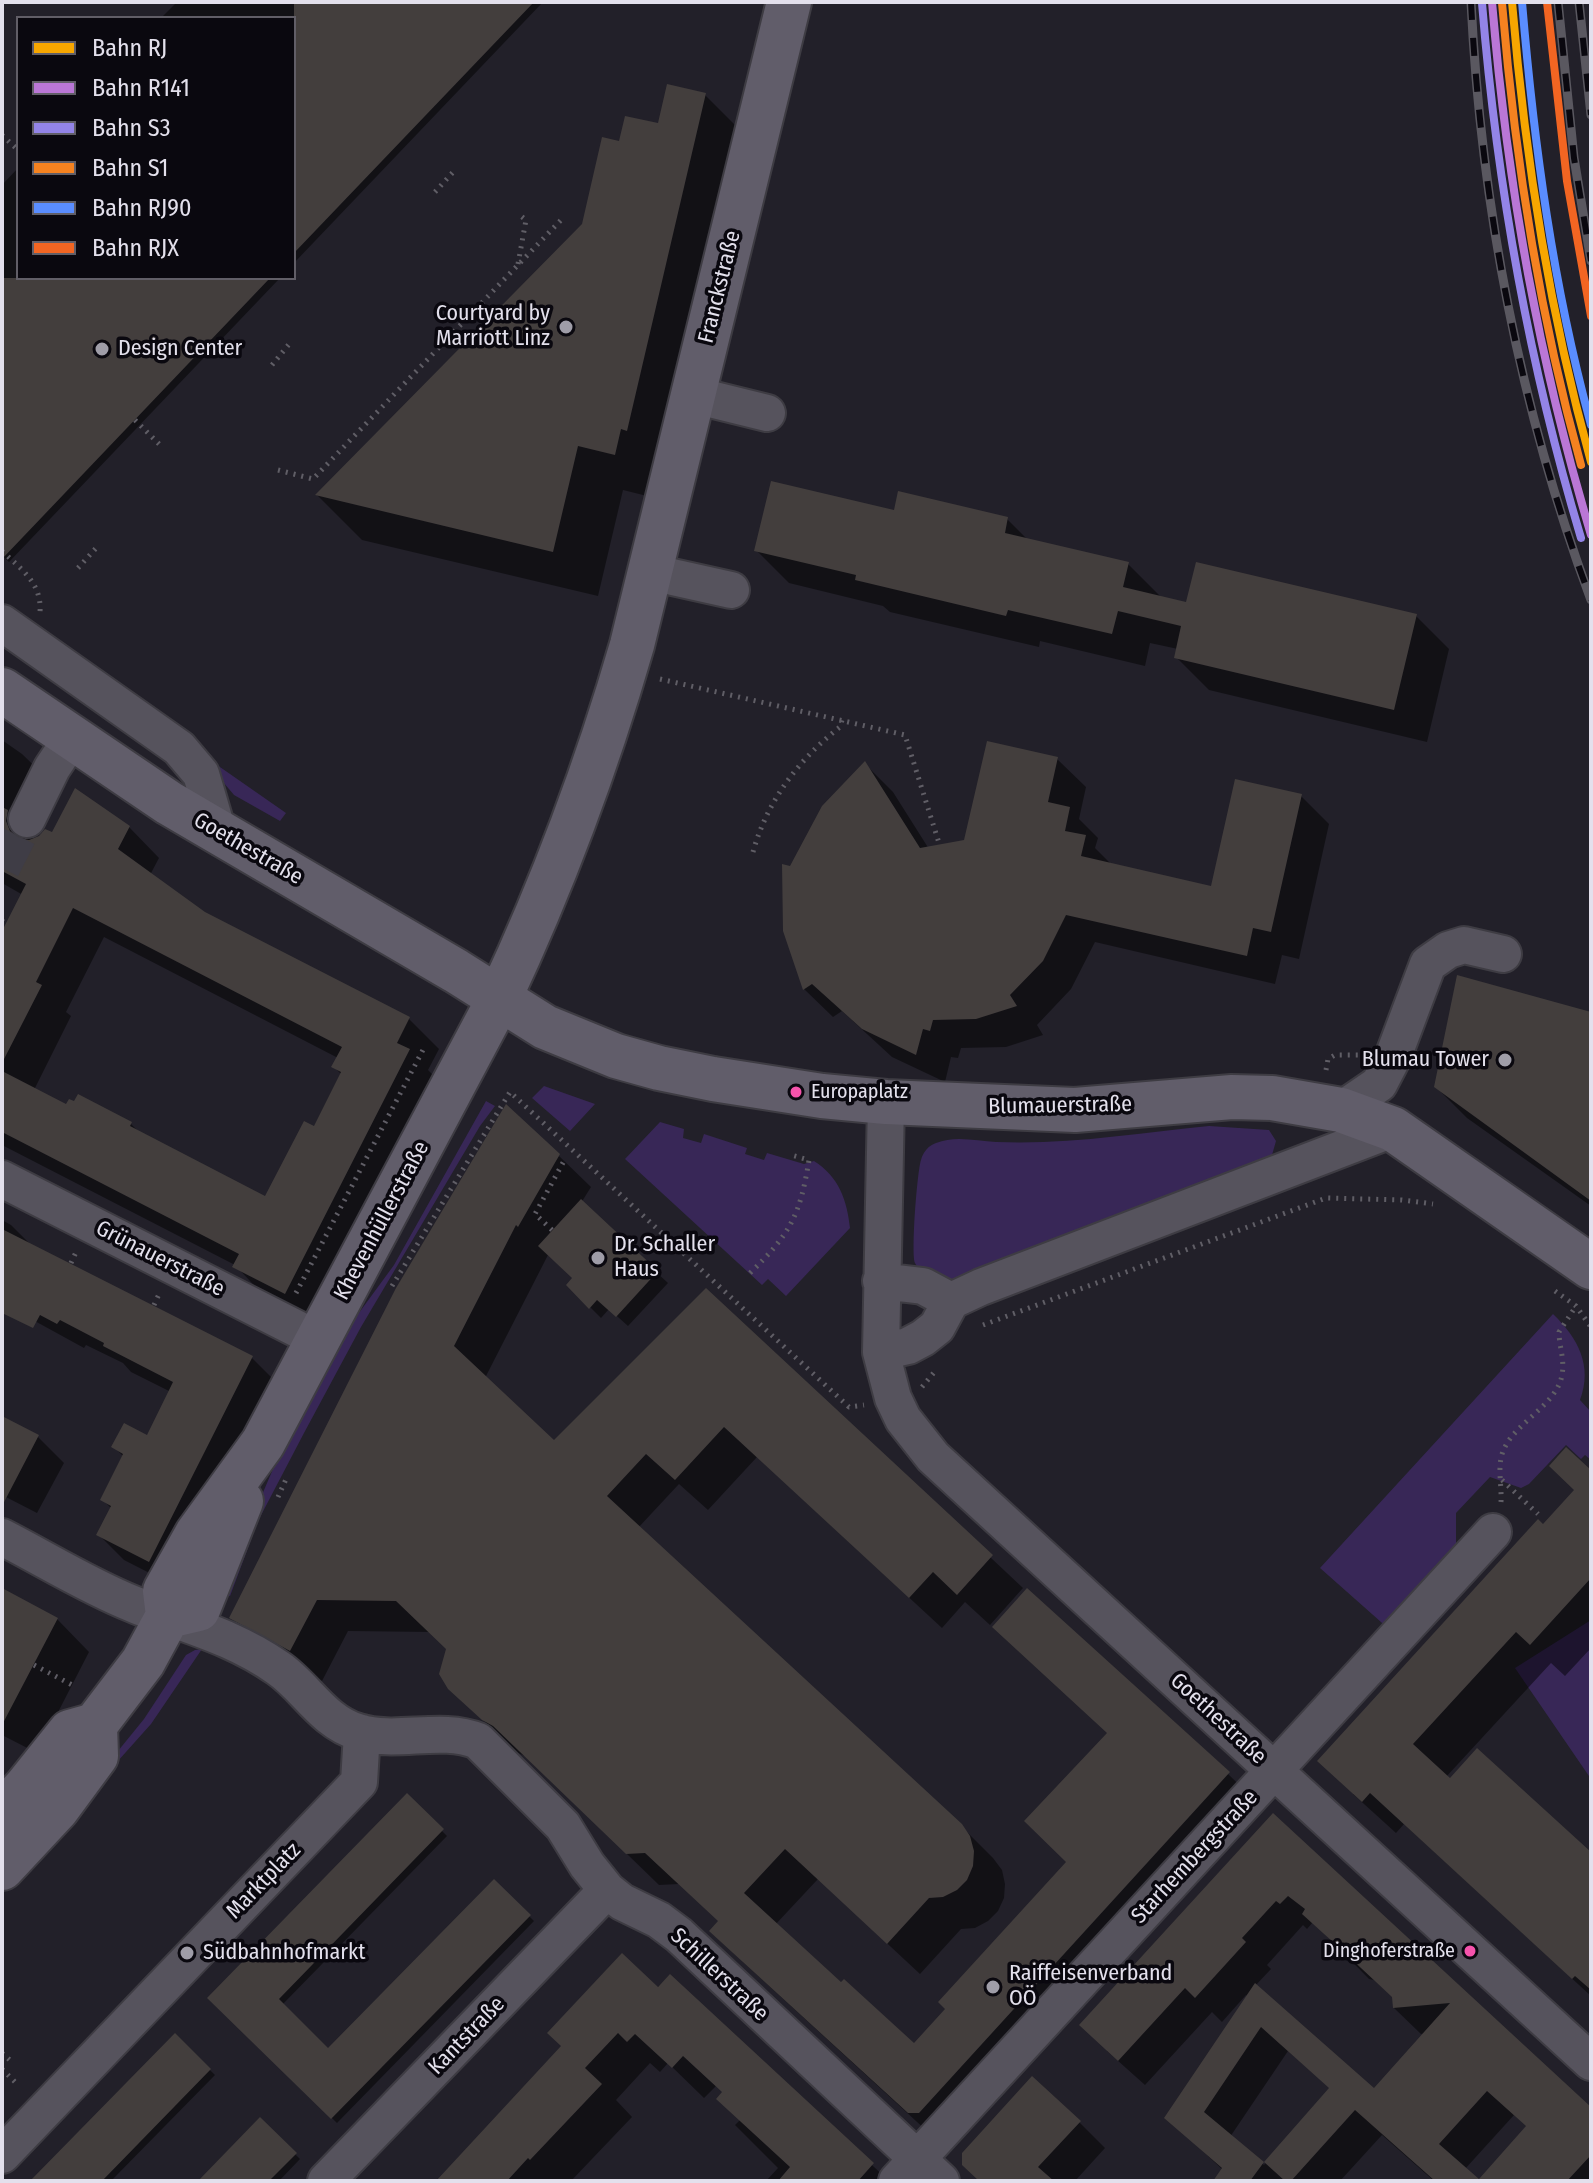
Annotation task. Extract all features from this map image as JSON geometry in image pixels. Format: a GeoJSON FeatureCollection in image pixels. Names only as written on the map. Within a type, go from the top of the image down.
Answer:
{"type":"FeatureCollection","features":[{"type":"Feature","properties":{"kind":"main road","name":"Franckstraße"},"geometry":{"type":"LineString","coordinates":[[650,572],[789,2]]}},
{"type":"Feature","properties":{"kind":"main road"},"geometry":{"type":"LineString","coordinates":[[499,999],[531,931],[607,730],[650,572]]}},
{"type":"Feature","properties":{"kind":"main road","name":"Goethestraße"},"geometry":{"type":"LineString","coordinates":[[11,696],[169,803],[499,999]]}},
{"type":"Feature","properties":{"kind":"main road","name":"Blumauerstraße"},"geometry":{"type":"LineString","coordinates":[[499,999],[545,1027],[616,1056],[659,1068],[822,1096],[886,1102],[1075,1110],[1232,1097],[1284,1100],[1333,1090],[1393,1129],[1583,1287]]}},
{"type":"Feature","properties":{"kind":"main road","name":"Khevenhüllerstraße"},"geometry":{"type":"LineString","coordinates":[[2,1813],[70,1732],[95,1725],[143,1662],[168,1616],[165,1591],[197,1534],[276,1457],[319,1340],[499,999]]}},
{"type":"Feature","properties":{"kind":"main road"},"geometry":{"type":"LineString","coordinates":[[2,1868],[57,1809],[96,1756],[95,1725]]}},
{"type":"Feature","properties":{"kind":"street"},"geometry":{"type":"LineString","coordinates":[[694,395],[767,413]]}},
{"type":"Feature","properties":{"kind":"street"},"geometry":{"type":"LineString","coordinates":[[650,572],[731,590]]}},
{"type":"Feature","properties":{"kind":"street"},"geometry":{"type":"LineString","coordinates":[[2,623],[179,748],[201,774],[218,832]]}},
{"type":"Feature","properties":{"kind":"street"},"geometry":{"type":"LineString","coordinates":[[11,696],[49,656]]}},
{"type":"Feature","properties":{"kind":"street"},"geometry":{"type":"LineString","coordinates":[[27,819],[52,768],[72,738]]}},
{"type":"Feature","properties":{"kind":"street"},"geometry":{"type":"LineString","coordinates":[[1333,1090],[1379,1084],[1393,1057],[1428,964],[1448,950],[1464,945],[1503,954]]}},
{"type":"Feature","properties":{"kind":"street","name":"Goethestraße"},"geometry":{"type":"LineString","coordinates":[[886,1102],[881,1352],[893,1398],[903,1419],[933,1457],[1591,2062]]}},
{"type":"Feature","properties":{"kind":"street"},"geometry":{"type":"LineString","coordinates":[[881,1352],[908,1346],[944,1314],[995,1281],[1393,1129]]}},
{"type":"Feature","properties":{"kind":"street","name":"Grünauerstraße"},"geometry":{"type":"LineString","coordinates":[[2,1179],[319,1340]]}},
{"type":"Feature","properties":{"kind":"street"},"geometry":{"type":"LineString","coordinates":[[881,1281],[923,1286],[944,1314]]}},
{"type":"Feature","properties":{"kind":"street","name":"Starhembergstraße"},"geometry":{"type":"LineString","coordinates":[[918,2174],[1274,1770],[1493,1532]]}},
{"type":"Feature","properties":{"kind":"street","name":"Schillerstraße"},"geometry":{"type":"LineString","coordinates":[[2,1537],[131,1604],[216,1633],[278,1668],[325,1714],[362,1733],[462,1735],[478,1741],[563,1826],[607,1890],[679,1935],[918,2174]]}},
{"type":"Feature","properties":{"kind":"street","name":"Marktplatz"},"geometry":{"type":"LineString","coordinates":[[2,2155],[359,1782],[362,1733]]}},
{"type":"Feature","properties":{"kind":"street","name":"Kantstraße"},"geometry":{"type":"LineString","coordinates":[[326,2181],[607,1890]]}},
{"type":"Feature","properties":{"kind":"path"},"geometry":{"type":"LineString","coordinates":[[435,192],[454,171]]}},
{"type":"Feature","properties":{"kind":"path"},"geometry":{"type":"LineString","coordinates":[[518,265],[526,220],[521,216]]}},
{"type":"Feature","properties":{"kind":"path"},"geometry":{"type":"LineString","coordinates":[[278,470],[313,479],[562,219]]}},
{"type":"Feature","properties":{"kind":"path"},"geometry":{"type":"LineString","coordinates":[[272,365],[290,343]]}},
{"type":"Feature","properties":{"kind":"path"},"geometry":{"type":"LineString","coordinates":[[135,420],[162,447]]}},
{"type":"Feature","properties":{"kind":"path"},"geometry":{"type":"LineString","coordinates":[[78,568],[97,547]]}},
{"type":"Feature","properties":{"kind":"path"},"geometry":{"type":"LineString","coordinates":[[2,551],[35,582],[41,602],[40,615]]}},
{"type":"Feature","properties":{"kind":"path"},"geometry":{"type":"LineString","coordinates":[[660,679],[905,735],[939,843]]}},
{"type":"Feature","properties":{"kind":"path"},"geometry":{"type":"LineString","coordinates":[[753,852],[768,814],[788,780],[821,742],[840,727],[842,720]]}},
{"type":"Feature","properties":{"kind":"path"},"geometry":{"type":"LineString","coordinates":[[292,1301],[425,1046]]}},
{"type":"Feature","properties":{"kind":"path"},"geometry":{"type":"LineString","coordinates":[[1328,1059],[1333,1090]]}},
{"type":"Feature","properties":{"kind":"path"},"geometry":{"type":"LineString","coordinates":[[385,1297],[510,1092],[849,1407],[868,1404]]}},
{"type":"Feature","properties":{"kind":"path"},"geometry":{"type":"LineString","coordinates":[[750,1273],[779,1244],[800,1206],[809,1160],[791,1155]]}},
{"type":"Feature","properties":{"kind":"path"},"geometry":{"type":"LineString","coordinates":[[552,1230],[535,1214],[565,1159]]}},
{"type":"Feature","properties":{"kind":"path"},"geometry":{"type":"LineString","coordinates":[[981,1326],[1326,1198],[1430,1203],[1443,1212]]}},
{"type":"Feature","properties":{"kind":"path"},"geometry":{"type":"LineString","coordinates":[[1550,1287],[1583,1287]]}},
{"type":"Feature","properties":{"kind":"path"},"geometry":{"type":"LineString","coordinates":[[1583,1287],[1591,1327]]}},
{"type":"Feature","properties":{"kind":"path"},"geometry":{"type":"LineString","coordinates":[[1493,1532],[1501,1500],[1500,1459],[1505,1445],[1556,1389],[1562,1377],[1559,1332],[1583,1287]]}},
{"type":"Feature","properties":{"kind":"path"},"geometry":{"type":"LineString","coordinates":[[918,1392],[939,1366]]}},
{"type":"Feature","properties":{"kind":"path"},"geometry":{"type":"LineString","coordinates":[[276,1457],[277,1499]]}},
{"type":"Feature","properties":{"kind":"path"},"geometry":{"type":"LineString","coordinates":[[1501,1479],[1538,1514]]}},
{"type":"Feature","properties":{"kind":"path"},"geometry":{"type":"LineString","coordinates":[[34,1665],[76,1687]]}},
{"type":"Feature","properties":{"kind":"path"},"geometry":{"type":"LineString","coordinates":[[2,2053],[12,2062]]}},
{"type":"Feature","properties":{"kind":"path"},"geometry":{"type":"LineString","coordinates":[[2,2069],[17,2084]]}},
{"type":"Feature","properties":{"kind":"shaded area"},"geometry":{"type":"Polygon","coordinates":[[[197,751],[286,813],[280,821],[234,795],[197,751]]]}},
{"type":"Feature","properties":{"kind":"shaded area"},"geometry":{"type":"Polygon","coordinates":[[[544,1086],[595,1104],[570,1131],[532,1098],[544,1086]]]}},
{"type":"Feature","properties":{"kind":"shaded area"},"geometry":{"type":"Polygon","coordinates":[[[486,1101],[495,1106],[480,1126],[361,1327],[258,1521],[230,1596],[220,1593],[276,1462],[342,1336],[394,1265],[486,1101]]]}},
{"type":"Feature","properties":{"kind":"shaded area"},"geometry":{"type":"Polygon","coordinates":[[[660,1122],[684,1129],[683,1138],[701,1143],[704,1134],[747,1148],[745,1154],[764,1160],[767,1153],[804,1164],[814,1161],[836,1182],[847,1208],[850,1228],[786,1296],[768,1279],[762,1285],[625,1159],[660,1122]]]}},
{"type":"Feature","properties":{"kind":"shaded area"},"geometry":{"type":"Polygon","coordinates":[[[1209,1126],[1269,1130],[1276,1141],[1272,1155],[952,1282],[926,1274],[915,1263],[914,1229],[919,1167],[925,1152],[933,1144],[958,1139],[996,1142],[1076,1140],[1209,1126]]]}},
{"type":"Feature","properties":{"kind":"shaded area"},"geometry":{"type":"Polygon","coordinates":[[[1553,1314],[1570,1333],[1584,1364],[1584,1388],[1580,1400],[1591,1412],[1591,1460],[1585,1455],[1581,1459],[1566,1445],[1529,1484],[1521,1488],[1490,1477],[1456,1513],[1456,1556],[1390,1630],[1320,1568],[1553,1314]]]}},
{"type":"Feature","properties":{"kind":"shaded area"},"geometry":{"type":"Polygon","coordinates":[[[1591,1620],[1591,1779],[1515,1668],[1591,1620]]]}},
{"type":"Feature","properties":{"kind":"shaded area"},"geometry":{"type":"Polygon","coordinates":[[[202,1649],[151,1724],[84,1799],[79,1799],[144,1719],[186,1655],[202,1649]]]}},
{"type":"Feature","properties":{"kind":"building"},"geometry":{"type":"Polygon","coordinates":[[[294,2],[534,2],[296,251],[294,2]]]}},
{"type":"Feature","properties":{"kind":"building","name":"Courtyard by Marriott Linz"},"geometry":{"type":"Polygon","coordinates":[[[667,84],[706,93],[627,431],[621,429],[615,455],[578,446],[553,552],[315,495],[582,224],[602,137],[619,141],[625,116],[658,123],[667,84]]]}},
{"type":"Feature","properties":{"kind":"building","name":"Design Center"},"geometry":{"type":"Polygon","coordinates":[[[2,278],[268,280],[2,559],[2,278]]]}},
{"type":"Feature","properties":{"kind":"building"},"geometry":{"type":"Polygon","coordinates":[[[771,481],[894,510],[898,491],[1008,517],[1005,533],[1129,562],[1123,587],[1186,602],[1196,562],[1417,614],[1394,710],[1174,658],[1181,626],[1118,611],[1112,634],[1008,610],[1006,616],[855,580],[856,575],[754,551],[771,481]]]}},
{"type":"Feature","properties":{"kind":"building"},"geometry":{"type":"Polygon","coordinates":[[[987,741],[1058,757],[1048,802],[1070,807],[1065,831],[1086,835],[1081,856],[1211,886],[1235,779],[1302,794],[1271,932],[1253,928],[1247,956],[1066,915],[1043,961],[1010,995],[1017,1006],[976,1019],[933,1020],[930,1031],[923,1029],[916,1055],[862,1029],[812,984],[803,990],[783,931],[782,864],[790,866],[822,806],[865,761],[920,848],[964,840],[987,741]]]}},
{"type":"Feature","properties":{"kind":"building"},"geometry":{"type":"Polygon","coordinates":[[[75,788],[130,826],[118,849],[205,912],[410,1017],[397,1043],[410,1049],[285,1294],[232,1267],[239,1254],[2,1132],[2,1071],[66,1104],[69,1099],[74,1101],[78,1094],[132,1122],[130,1126],[265,1196],[304,1121],[314,1126],[341,1072],[331,1067],[342,1047],[73,908],[36,982],[42,985],[2,1063],[2,931],[26,884],[2,871],[2,807],[8,810],[6,821],[10,831],[18,838],[29,840],[45,829],[52,832],[75,788]]]}},
{"type":"Feature","properties":{"kind":"building","name":"Blumau Tower"},"geometry":{"type":"Polygon","coordinates":[[[1457,975],[1591,1012],[1591,1201],[1434,1087],[1457,975]]]}},
{"type":"Feature","properties":{"kind":"building"},"geometry":{"type":"Polygon","coordinates":[[[506,1104],[560,1154],[518,1227],[516,1225],[454,1346],[554,1440],[706,1288],[993,1555],[957,1595],[933,1572],[909,1598],[724,1427],[675,1480],[646,1454],[607,1496],[962,1824],[970,1836],[974,1851],[973,1866],[967,1880],[943,1897],[929,1898],[887,1944],[785,1849],[744,1893],[841,1982],[844,1979],[914,2043],[945,2009],[938,2002],[1066,1862],[1024,1821],[1107,1733],[992,1627],[1027,1588],[1230,1772],[919,2113],[908,2113],[709,1931],[718,1921],[645,1853],[626,1854],[493,1726],[448,1689],[439,1674],[446,1649],[396,1601],[317,1600],[290,1651],[229,1618],[396,1288],[506,1104]]]}},
{"type":"Feature","properties":{"kind":"building","name":"Dr. Schaller Haus"},"geometry":{"type":"Polygon","coordinates":[[[581,1199],[658,1271],[616,1317],[597,1300],[589,1309],[566,1285],[572,1278],[538,1246],[581,1199]]]}},
{"type":"Feature","properties":{"kind":"building"},"geometry":{"type":"Polygon","coordinates":[[[2,1229],[253,1356],[149,1562],[96,1535],[111,1506],[100,1500],[123,1454],[111,1447],[124,1423],[147,1435],[173,1382],[60,1320],[57,1324],[40,1315],[33,1328],[2,1313],[2,1229]]]}},
{"type":"Feature","properties":{"kind":"building"},"geometry":{"type":"Polygon","coordinates":[[[2,1416],[39,1435],[2,1506],[2,1416]]]}},
{"type":"Feature","properties":{"kind":"building"},"geometry":{"type":"Polygon","coordinates":[[[1566,1447],[1591,1470],[1591,1578],[1530,1645],[1516,1632],[1413,1744],[1450,1778],[1477,1748],[1591,1852],[1591,1990],[1575,1976],[1572,1979],[1370,1793],[1362,1802],[1317,1761],[1538,1519],[1543,1524],[1574,1490],[1549,1466],[1566,1447]]]}},
{"type":"Feature","properties":{"kind":"building"},"geometry":{"type":"Polygon","coordinates":[[[2,1588],[58,1618],[2,1725],[2,1588]]]}},
{"type":"Feature","properties":{"kind":"building"},"geometry":{"type":"Polygon","coordinates":[[[407,1793],[444,1829],[279,1999],[328,2048],[494,1879],[531,1915],[331,2119],[207,1998],[407,1793]]]}},
{"type":"Feature","properties":{"kind":"building"},"geometry":{"type":"Polygon","coordinates":[[[1273,1813],[1591,2107],[1591,2155],[1567,2181],[1435,2181],[1355,2110],[1291,2181],[1285,2181],[1264,2162],[1250,2181],[1213,2181],[1222,2168],[1164,2118],[1255,1983],[1374,2088],[1450,2003],[1393,2008],[1392,1997],[1346,1954],[1341,1954],[1334,1943],[1302,1914],[1305,1909],[1288,1896],[1280,1904],[1276,1901],[1242,1938],[1246,1942],[1195,1998],[1185,1988],[1118,2061],[1079,2025],[1273,1813]],[[1261,2027],[1204,2112],[1264,2162],[1329,2088],[1261,2027]],[[1487,2091],[1439,2144],[1479,2179],[1526,2126],[1487,2091]]]}},
{"type":"Feature","properties":{"kind":"building"},"geometry":{"type":"Polygon","coordinates":[[[622,1953],[658,1987],[670,1974],[874,2163],[858,2181],[778,2181],[790,2167],[716,2099],[722,2092],[683,2056],[672,2068],[635,2034],[627,2042],[618,2033],[585,2068],[602,2084],[507,2181],[436,2181],[561,2046],[547,2033],[622,1953]]]}},
{"type":"Feature","properties":{"kind":"building"},"geometry":{"type":"Polygon","coordinates":[[[175,2033],[211,2069],[102,2181],[30,2181],[175,2033]]]}},
{"type":"Feature","properties":{"kind":"building"},"geometry":{"type":"Polygon","coordinates":[[[1032,2076],[1081,2121],[1038,2167],[1054,2181],[979,2181],[962,2165],[962,2153],[1032,2076]]]}},
{"type":"Feature","properties":{"kind":"building"},"geometry":{"type":"Polygon","coordinates":[[[260,2117],[297,2153],[269,2181],[198,2181],[260,2117]]]}},
{"type":"Feature","properties":{"kind":"tunnel"},"geometry":{"type":"LineString","coordinates":[[2,868],[27,819]]}},
{"type":"Feature","properties":{"kind":"railway"},"geometry":{"type":"LineString","coordinates":[[1471,2],[1484,154],[1508,306],[1544,455],[1591,600]]}},
{"type":"Feature","properties":{"kind":"railway"},"geometry":{"type":"LineString","coordinates":[[1558,2],[1574,158],[1591,261]]}},
{"type":"Feature","properties":{"kind":"railway"},"geometry":{"type":"LineString","coordinates":[[1579,2],[1591,115]]}},
{"type":"Feature","properties":{"kind":"rail line","name":"R141"},"geometry":{"type":"LineString","coordinates":[[1492,2],[1506,138],[1527,271],[1555,403],[1591,535]]}},
{"type":"Feature","properties":{"kind":"rail line","name":"RJ"},"geometry":{"type":"LineString","coordinates":[[1512,2],[1524,118],[1541,234],[1563,348],[1591,462]]}},
{"type":"Feature","properties":{"kind":"rail line","name":"RJ90"},"geometry":{"type":"LineString","coordinates":[[1522,2],[1532,109],[1547,215],[1566,320],[1591,425]]}},
{"type":"Feature","properties":{"kind":"rail line","name":"RJX"},"geometry":{"type":"LineString","coordinates":[[1547,2],[1567,181],[1591,316]]}},
{"type":"Feature","properties":{"kind":"rail line","name":"S3"},"geometry":{"type":"LineString","coordinates":[[1482,3],[1496,139],[1517,273],[1545,406],[1581,538]]}},
{"type":"Feature","properties":{"kind":"rail line","name":"S1"},"geometry":{"type":"LineString","coordinates":[[1502,3],[1514,120],[1531,236],[1553,351],[1581,465]]}},
{"type":"Feature","properties":{"kind":"place","name":"Courtyard by Marriott Linz"},"geometry":{"type":"Point","coordinates":[566,327]}},
{"type":"Feature","properties":{"kind":"place","name":"Design Center"},"geometry":{"type":"Point","coordinates":[102,349]}},
{"type":"Feature","properties":{"kind":"place","name":"Blumau Tower"},"geometry":{"type":"Point","coordinates":[1505,1060]}},
{"type":"Feature","properties":{"kind":"place","name":"Europaplatz"},"geometry":{"type":"Point","coordinates":[796,1092]}},
{"type":"Feature","properties":{"kind":"place","name":"Dr. Schaller Haus"},"geometry":{"type":"Point","coordinates":[598,1258]}},
{"type":"Feature","properties":{"kind":"place","name":"Dinghoferstraße"},"geometry":{"type":"Point","coordinates":[1470,1951]}},
{"type":"Feature","properties":{"kind":"place","name":"Südbahnhofmarkt"},"geometry":{"type":"Point","coordinates":[187,1953]}},
{"type":"Feature","properties":{"kind":"place","name":"Raiffeisenverband OÖ"},"geometry":{"type":"Point","coordinates":[993,1987]}}]}
